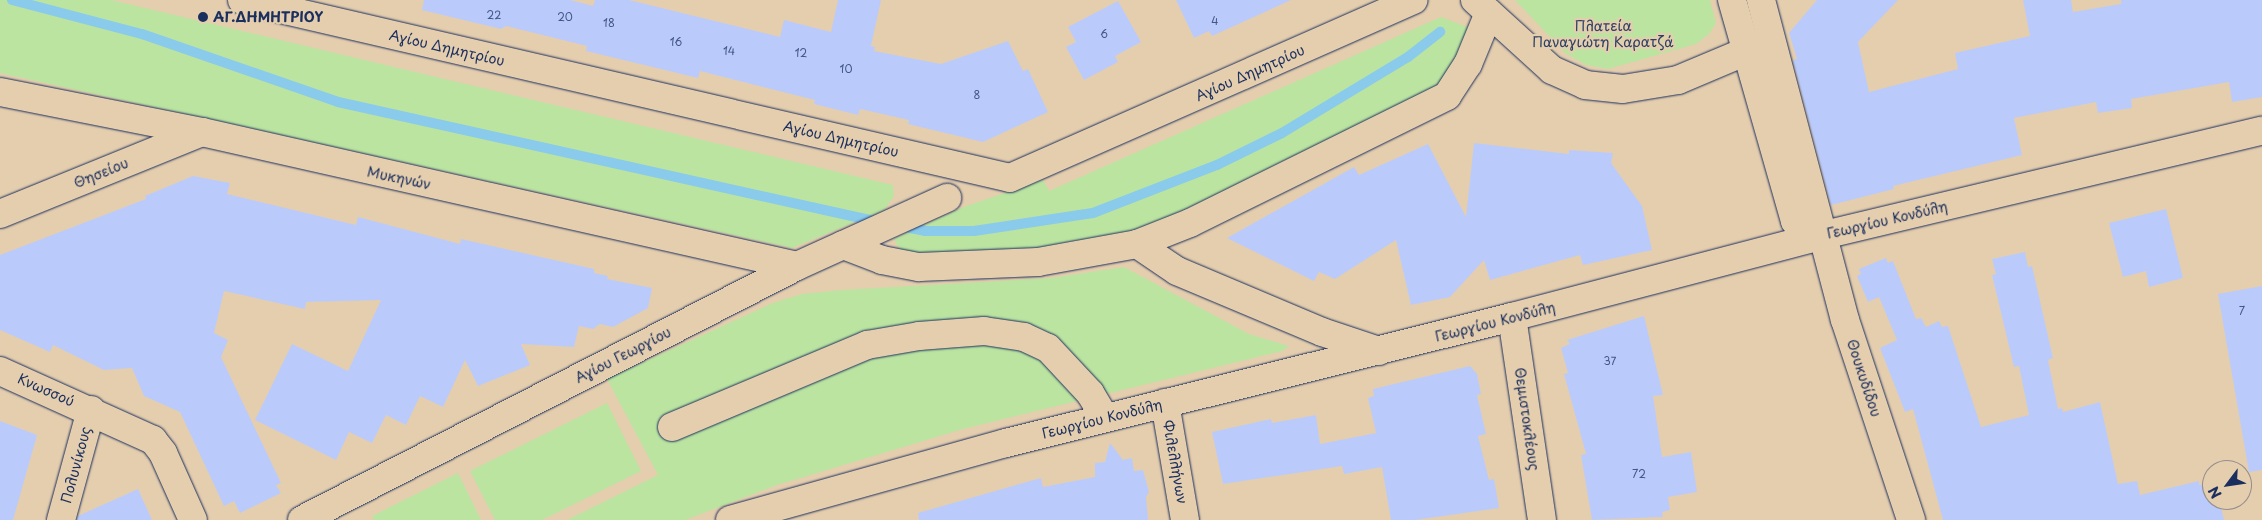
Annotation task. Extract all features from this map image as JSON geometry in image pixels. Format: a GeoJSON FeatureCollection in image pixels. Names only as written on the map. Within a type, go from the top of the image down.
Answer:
{"type":"FeatureCollection","features":[{"type":"Feature","properties":{"kind":"street","name":"Αγίου Δημητρίου"},"geometry":{"type":"LineString","coordinates":[[242,0],[1010,178],[1414,0]]}},
{"type":"Feature","properties":{"kind":"street"},"geometry":{"type":"LineString","coordinates":[[1732,0],[1795,221],[1809,234],[1824,235]]}},
{"type":"Feature","properties":{"kind":"street","name":"Θουκυδίδου"},"geometry":{"type":"LineString","coordinates":[[1761,0],[1845,320],[1911,520]]}},
{"type":"Feature","properties":{"kind":"street"},"geometry":{"type":"LineString","coordinates":[[853,240],[882,260],[919,268],[1038,262],[1137,244],[1190,223],[1447,96],[1468,64],[1482,7],[1552,70],[1585,85],[1623,90],[1678,80],[1747,51]]}},
{"type":"Feature","properties":{"kind":"street","name":"Μυκηνών"},"geometry":{"type":"LineString","coordinates":[[0,92],[202,132],[797,266]]}},
{"type":"Feature","properties":{"kind":"street","name":"Γεωργίου Κονδύλη"},"geometry":{"type":"LineString","coordinates":[[730,520],[870,479],[1782,248],[1824,235],[2262,131]]}},
{"type":"Feature","properties":{"kind":"street","name":"Θησείου"},"geometry":{"type":"LineString","coordinates":[[0,214],[202,132]]}},
{"type":"Feature","properties":{"kind":"street","name":"Αγίου Γεωργίου"},"geometry":{"type":"LineString","coordinates":[[302,520],[797,266],[939,201]]}},
{"type":"Feature","properties":{"kind":"street"},"geometry":{"type":"LineString","coordinates":[[1782,248],[1788,240],[1795,221]]}},
{"type":"Feature","properties":{"kind":"street"},"geometry":{"type":"LineString","coordinates":[[1137,244],[1158,261],[1207,285],[1322,332],[1380,350]]}},
{"type":"Feature","properties":{"kind":"street","name":"Θεμιστοκλέους"},"geometry":{"type":"LineString","coordinates":[[1512,317],[1542,520]]}},
{"type":"Feature","properties":{"kind":"street"},"geometry":{"type":"LineString","coordinates":[[672,427],[867,345],[919,336],[984,331],[1024,337],[1048,348],[1090,393],[1105,418]]}},
{"type":"Feature","properties":{"kind":"street","name":"Κνωσσού"},"geometry":{"type":"LineString","coordinates":[[0,371],[91,410],[153,440],[163,453],[193,520]]}},
{"type":"Feature","properties":{"kind":"street","name":"Φιλελλήνων"},"geometry":{"type":"LineString","coordinates":[[1165,403],[1185,520]]}},
{"type":"Feature","properties":{"kind":"street","name":"Πολυνίκους"},"geometry":{"type":"LineString","coordinates":[[61,520],[91,410]]}},
{"type":"Feature","properties":{"kind":"green space"},"geometry":{"type":"Polygon","coordinates":[[[0,0],[111,0],[893,185],[894,196],[884,210],[792,248],[0,73],[0,0]]]}},
{"type":"Feature","properties":{"kind":"green space","name":"Πλατεία Παναγιώτη Καρατζά"},"geometry":{"type":"Polygon","coordinates":[[[1515,0],[1710,0],[1716,23],[1709,34],[1696,44],[1608,69],[1586,65],[1565,53],[1515,0]]]}},
{"type":"Feature","properties":{"kind":"green space"},"geometry":{"type":"Polygon","coordinates":[[[1441,17],[1473,29],[1442,90],[1167,223],[1063,250],[904,257],[894,239],[966,206],[1043,180],[1049,191],[1441,17]]]}},
{"type":"Feature","properties":{"kind":"green space"},"geometry":{"type":"Polygon","coordinates":[[[1124,267],[1249,334],[1289,346],[1282,351],[963,429],[777,485],[685,520],[567,520],[658,475],[607,379],[773,303],[802,294],[841,290],[1051,278],[1124,267]]]}},
{"type":"Feature","properties":{"kind":"green space"},"geometry":{"type":"Polygon","coordinates":[[[607,403],[641,471],[542,520],[495,520],[470,471],[607,403]]]}},
{"type":"Feature","properties":{"kind":"green space"},"geometry":{"type":"Polygon","coordinates":[[[458,473],[481,520],[374,520],[372,516],[458,473]]]}},
{"type":"Feature","properties":{"kind":"building"},"geometry":{"type":"Polygon","coordinates":[[[424,0],[570,0],[593,6],[595,0],[629,0],[780,37],[784,20],[831,32],[838,0],[881,0],[871,46],[875,47],[874,51],[941,64],[1008,41],[1023,71],[1028,69],[1048,112],[983,142],[908,124],[909,120],[860,109],[858,115],[814,104],[815,100],[700,71],[698,78],[586,51],[587,46],[506,26],[501,29],[422,10],[424,0]]]}},
{"type":"Feature","properties":{"kind":"building"},"geometry":{"type":"Polygon","coordinates":[[[1176,0],[1291,0],[1212,36],[1209,31],[1194,38],[1176,0]]]}},
{"type":"Feature","properties":{"kind":"building"},"geometry":{"type":"Polygon","coordinates":[[[1817,0],[1898,0],[1858,42],[1869,92],[1958,69],[1955,53],[2030,36],[2023,0],[2071,0],[2073,12],[2121,4],[2121,0],[2262,0],[2262,97],[2232,102],[2229,82],[2131,99],[2132,108],[2098,113],[2096,102],[2014,118],[2022,155],[1893,186],[1894,189],[1831,205],[1793,60],[1797,59],[1789,33],[1817,0]]]}},
{"type":"Feature","properties":{"kind":"building"},"geometry":{"type":"Polygon","coordinates":[[[1118,1],[1141,42],[1115,56],[1118,62],[1084,80],[1066,47],[1076,42],[1068,27],[1118,1]]]}},
{"type":"Feature","properties":{"kind":"building"},"geometry":{"type":"Polygon","coordinates":[[[1474,143],[1569,154],[1569,150],[1613,153],[1611,163],[1642,206],[1652,250],[1583,265],[1580,255],[1490,280],[1484,260],[1450,297],[1411,305],[1396,240],[1335,279],[1319,272],[1314,281],[1227,238],[1354,167],[1359,175],[1428,144],[1466,217],[1474,143]]]}},
{"type":"Feature","properties":{"kind":"building"},"geometry":{"type":"Polygon","coordinates":[[[193,176],[230,183],[227,194],[356,225],[358,217],[460,244],[461,239],[594,269],[594,273],[608,276],[607,279],[652,288],[648,308],[613,327],[600,324],[593,329],[579,326],[574,347],[521,344],[530,365],[478,386],[465,360],[443,407],[420,396],[406,425],[386,415],[372,443],[349,432],[336,460],[255,420],[292,344],[348,371],[381,300],[306,302],[305,309],[224,291],[214,333],[228,340],[221,357],[281,483],[276,485],[281,493],[240,513],[234,501],[224,506],[180,412],[144,396],[132,368],[104,370],[53,345],[50,352],[0,330],[0,255],[146,199],[145,196],[193,176]]]}},
{"type":"Feature","properties":{"kind":"building"},"geometry":{"type":"Polygon","coordinates":[[[2166,209],[2183,278],[2149,287],[2146,271],[2123,277],[2109,223],[2166,209]]]}},
{"type":"Feature","properties":{"kind":"building"},"geometry":{"type":"Polygon","coordinates":[[[2025,252],[2028,267],[2032,266],[2053,358],[2048,360],[2058,409],[2062,408],[2063,412],[2100,402],[2118,484],[2137,481],[2140,495],[2199,481],[2199,485],[2202,484],[2202,510],[2222,510],[2224,520],[1943,520],[1913,409],[1905,412],[1880,348],[1897,340],[1879,297],[1868,302],[1857,276],[1861,274],[1859,269],[1886,258],[1888,263],[1893,261],[1916,319],[1921,318],[1926,327],[1939,321],[1942,327],[1948,326],[1981,427],[2029,415],[2019,366],[2014,367],[1992,275],[1996,274],[1992,259],[2025,252]]]}},
{"type":"Feature","properties":{"kind":"building"},"geometry":{"type":"Polygon","coordinates":[[[2262,286],[2262,470],[2252,472],[2252,460],[2247,460],[2218,294],[2262,286]]]}},
{"type":"Feature","properties":{"kind":"building"},"geometry":{"type":"Polygon","coordinates":[[[1644,316],[1663,395],[1653,396],[1662,457],[1691,452],[1697,492],[1668,497],[1670,510],[1662,512],[1663,517],[1592,520],[1581,455],[1586,454],[1564,374],[1568,373],[1561,348],[1570,344],[1567,340],[1644,316]]]}},
{"type":"Feature","properties":{"kind":"building"},"geometry":{"type":"Polygon","coordinates":[[[1470,366],[1477,374],[1481,394],[1477,395],[1486,434],[1478,436],[1489,480],[1494,479],[1499,508],[1415,520],[1391,520],[1382,467],[1344,474],[1342,466],[1223,484],[1212,432],[1271,419],[1272,423],[1316,415],[1320,444],[1376,433],[1368,398],[1374,396],[1373,389],[1470,366]]]}},
{"type":"Feature","properties":{"kind":"building"},"geometry":{"type":"Polygon","coordinates":[[[0,421],[37,435],[13,520],[0,520],[0,421]]]}},
{"type":"Feature","properties":{"kind":"building"},"geometry":{"type":"Polygon","coordinates":[[[1110,443],[1123,460],[1132,458],[1134,471],[1143,470],[1149,492],[1146,497],[1148,520],[919,520],[918,513],[1041,478],[1043,487],[1095,477],[1095,463],[1105,462],[1110,443]]]}},
{"type":"Feature","properties":{"kind":"building"},"geometry":{"type":"Polygon","coordinates":[[[138,489],[152,520],[77,520],[78,516],[138,489]]]}},
{"type":"Feature","properties":{"kind":"waterway"},"geometry":{"type":"LineString","coordinates":[[12,0],[142,34],[338,102],[879,222]]}},
{"type":"Feature","properties":{"kind":"waterway"},"geometry":{"type":"LineString","coordinates":[[900,226],[925,231],[974,231],[1093,213],[1217,165],[1282,133],[1408,57],[1440,32]]}},
{"type":"Feature","properties":{"kind":"place","name":"ΑΓ.ΔΗΜΗΤΡΙΟΥ"},"geometry":{"type":"Point","coordinates":[203,17]}}]}
